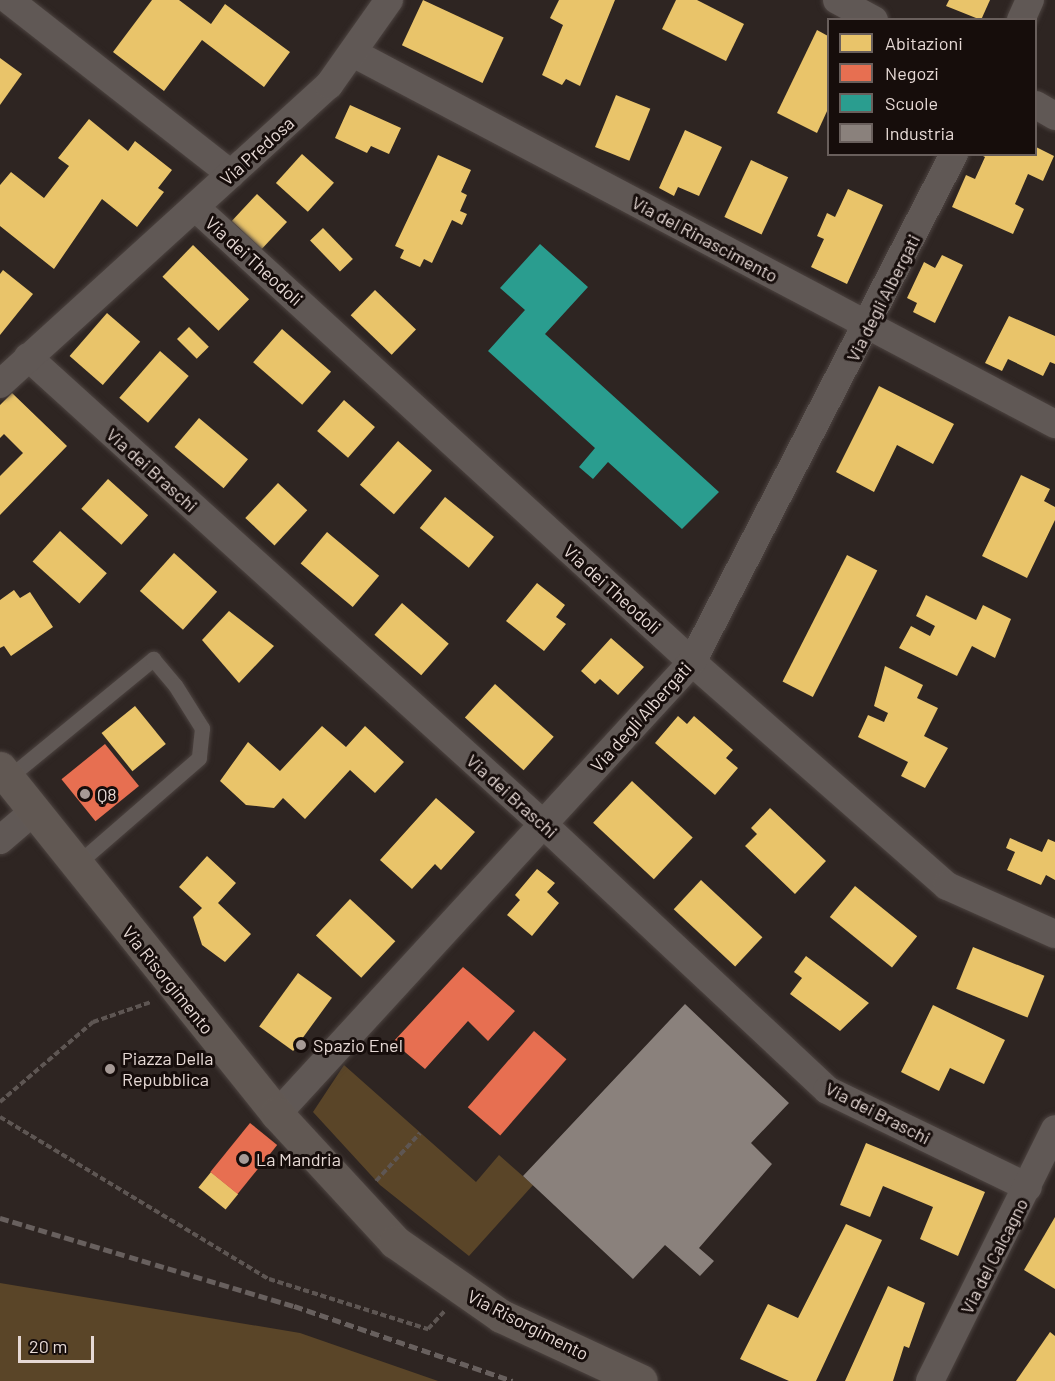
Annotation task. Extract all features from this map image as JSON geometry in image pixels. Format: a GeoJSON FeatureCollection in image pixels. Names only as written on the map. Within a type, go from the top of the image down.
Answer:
{"type":"FeatureCollection","features":[{"type":"Feature","properties":{"kind":"main road","name":"Via Risorgimento"},"geometry":{"type":"LineString","coordinates":[[4,773],[277,1114],[395,1242],[459,1290],[501,1316],[641,1381]]}},
{"type":"Feature","properties":{"kind":"street"},"geometry":{"type":"LineString","coordinates":[[9,0],[231,174]]}},
{"type":"Feature","properties":{"kind":"street","name":"Via Predosa"},"geometry":{"type":"LineString","coordinates":[[0,384],[329,85],[355,54],[389,0]]}},
{"type":"Feature","properties":{"kind":"street"},"geometry":{"type":"LineString","coordinates":[[837,0],[870,18]]}},
{"type":"Feature","properties":{"kind":"street"},"geometry":{"type":"LineString","coordinates":[[1022,18],[1030,0]]}},
{"type":"Feature","properties":{"kind":"street","name":"Via del Rinascimento"},"geometry":{"type":"LineString","coordinates":[[355,54],[1055,424]]}},
{"type":"Feature","properties":{"kind":"street"},"geometry":{"type":"LineString","coordinates":[[1037,106],[1055,116]]}},
{"type":"Feature","properties":{"kind":"street","name":"Via degli Albergati"},"geometry":{"type":"LineString","coordinates":[[277,1114],[692,662],[870,326],[953,156]]}},
{"type":"Feature","properties":{"kind":"street","name":"Via dei Theodoli"},"geometry":{"type":"LineString","coordinates":[[195,207],[692,662],[947,886],[1055,934]]}},
{"type":"Feature","properties":{"kind":"street","name":"Via dei Braschi"},"geometry":{"type":"LineString","coordinates":[[28,357],[543,824],[827,1090],[1028,1187]]}},
{"type":"Feature","properties":{"kind":"street"},"geometry":{"type":"LineString","coordinates":[[0,840],[34,812]]}},
{"type":"Feature","properties":{"kind":"street","name":"Via del Calcagno"},"geometry":{"type":"LineString","coordinates":[[930,1381],[1055,1129]]}},
{"type":"Feature","properties":{"kind":"lane"},"geometry":{"type":"LineString","coordinates":[[4,773],[153,659],[175,685],[202,728],[199,758],[76,865]]}},
{"type":"Feature","properties":{"kind":"path"},"geometry":{"type":"LineString","coordinates":[[0,1102],[93,1022],[156,1000]]}},
{"type":"Feature","properties":{"kind":"path"},"geometry":{"type":"LineString","coordinates":[[0,1117],[268,1279],[428,1329],[459,1290]]}},
{"type":"Feature","properties":{"kind":"path"},"geometry":{"type":"LineString","coordinates":[[376,1181],[420,1133]]}},
{"type":"Feature","properties":{"kind":"shaded area"},"geometry":{"type":"Polygon","coordinates":[[[344,1065],[476,1182],[499,1155],[533,1185],[469,1256],[380,1185],[313,1112],[344,1065]]]}},
{"type":"Feature","properties":{"kind":"shaded area"},"geometry":{"type":"Polygon","coordinates":[[[0,1283],[300,1333],[438,1381],[0,1381],[0,1283]]]}},
{"type":"Feature","properties":{"kind":"building: Abitazioni"},"geometry":{"type":"Polygon","coordinates":[[[152,0],[179,0],[211,24],[225,4],[290,52],[264,87],[202,40],[164,91],[113,52],[152,0]]]}},
{"type":"Feature","properties":{"kind":"building: Abitazioni"},"geometry":{"type":"Polygon","coordinates":[[[423,0],[504,38],[483,83],[402,45],[423,0]]]}},
{"type":"Feature","properties":{"kind":"building: Abitazioni"},"geometry":{"type":"Polygon","coordinates":[[[559,0],[615,0],[580,86],[566,79],[562,85],[542,75],[563,25],[550,18],[559,0]]]}},
{"type":"Feature","properties":{"kind":"building: Abitazioni"},"geometry":{"type":"Polygon","coordinates":[[[676,0],[697,0],[744,24],[726,61],[662,29],[676,0]]]}},
{"type":"Feature","properties":{"kind":"building: Abitazioni"},"geometry":{"type":"Polygon","coordinates":[[[949,0],[990,0],[982,18],[976,18],[946,6],[949,0]]]}},
{"type":"Feature","properties":{"kind":"building: Abitazioni"},"geometry":{"type":"Polygon","coordinates":[[[817,30],[827,35],[827,111],[817,133],[777,113],[817,30]]]}},
{"type":"Feature","properties":{"kind":"building: Abitazioni"},"geometry":{"type":"Polygon","coordinates":[[[0,58],[22,74],[0,105],[0,58]]]}},
{"type":"Feature","properties":{"kind":"building: Abitazioni"},"geometry":{"type":"Polygon","coordinates":[[[616,95],[650,109],[629,161],[595,147],[616,95]]]}},
{"type":"Feature","properties":{"kind":"building: Abitazioni"},"geometry":{"type":"Polygon","coordinates":[[[350,105],[401,128],[389,154],[371,146],[367,153],[335,138],[350,105]]]}},
{"type":"Feature","properties":{"kind":"building: Abitazioni"},"geometry":{"type":"Polygon","coordinates":[[[89,119],[128,151],[135,141],[172,170],[158,188],[164,192],[137,227],[102,199],[54,269],[0,226],[0,185],[11,172],[44,198],[69,166],[58,158],[89,119]]]}},
{"type":"Feature","properties":{"kind":"building: Abitazioni"},"geometry":{"type":"Polygon","coordinates":[[[685,130],[722,147],[699,196],[678,187],[674,196],[659,188],[685,130]]]}},
{"type":"Feature","properties":{"kind":"building: Abitazioni"},"geometry":{"type":"Polygon","coordinates":[[[1037,148],[1054,156],[1043,181],[1028,174],[1015,204],[1024,209],[1013,234],[952,207],[966,175],[975,179],[985,157],[983,156],[1037,156],[1037,148]]]}},
{"type":"Feature","properties":{"kind":"building: Abitazioni"},"geometry":{"type":"Polygon","coordinates":[[[302,154],[334,183],[308,212],[276,183],[302,154]]]}},
{"type":"Feature","properties":{"kind":"building: Abitazioni"},"geometry":{"type":"Polygon","coordinates":[[[438,155],[471,170],[461,192],[467,195],[460,211],[467,214],[462,225],[452,220],[432,263],[424,259],[420,267],[400,258],[404,250],[395,246],[438,155]]]}},
{"type":"Feature","properties":{"kind":"building: Abitazioni"},"geometry":{"type":"Polygon","coordinates":[[[751,160],[788,177],[762,234],[724,217],[751,160]]]}},
{"type":"Feature","properties":{"kind":"building: Abitazioni"},"geometry":{"type":"Polygon","coordinates":[[[848,189],[883,205],[847,284],[811,267],[824,239],[817,236],[827,213],[835,217],[848,189]]]}},
{"type":"Feature","properties":{"kind":"building: Abitazioni"},"geometry":{"type":"Polygon","coordinates":[[[257,194],[287,222],[262,249],[232,221],[257,194]]]}},
{"type":"Feature","properties":{"kind":"building: Abitazioni"},"geometry":{"type":"Polygon","coordinates":[[[323,228],[353,259],[340,271],[310,241],[323,228]]]}},
{"type":"Feature","properties":{"kind":"building: Abitazioni"},"geometry":{"type":"Polygon","coordinates":[[[193,245],[249,299],[219,331],[162,277],[193,245]]]}},
{"type":"Feature","properties":{"kind":"building: Abitazioni"},"geometry":{"type":"Polygon","coordinates":[[[942,255],[963,265],[935,323],[913,312],[917,303],[907,298],[924,262],[935,268],[942,255]]]}},
{"type":"Feature","properties":{"kind":"building: Abitazioni"},"geometry":{"type":"Polygon","coordinates":[[[3,270],[33,294],[0,335],[0,274],[3,270]]]}},
{"type":"Feature","properties":{"kind":"building: Abitazioni"},"geometry":{"type":"Polygon","coordinates":[[[375,290],[416,330],[392,355],[351,315],[375,290]]]}},
{"type":"Feature","properties":{"kind":"building: Abitazioni"},"geometry":{"type":"Polygon","coordinates":[[[107,313],[140,342],[103,385],[70,356],[107,313]]]}},
{"type":"Feature","properties":{"kind":"building: Abitazioni"},"geometry":{"type":"Polygon","coordinates":[[[1009,316],[1055,336],[1055,364],[1050,362],[1043,376],[1008,359],[1002,371],[985,363],[1009,316]]]}},
{"type":"Feature","properties":{"kind":"building: Abitazioni"},"geometry":{"type":"Polygon","coordinates":[[[189,327],[209,347],[197,359],[177,339],[189,327]]]}},
{"type":"Feature","properties":{"kind":"building: Abitazioni"},"geometry":{"type":"Polygon","coordinates":[[[282,329],[331,372],[302,405],[253,362],[282,329]]]}},
{"type":"Feature","properties":{"kind":"building: Abitazioni"},"geometry":{"type":"Polygon","coordinates":[[[160,351],[189,376],[148,423],[119,398],[160,351]]]}},
{"type":"Feature","properties":{"kind":"building: Abitazioni"},"geometry":{"type":"Polygon","coordinates":[[[879,386],[954,424],[933,464],[897,445],[874,492],[836,472],[879,386]]]}},
{"type":"Feature","properties":{"kind":"building: Abitazioni"},"geometry":{"type":"Polygon","coordinates":[[[12,393],[67,446],[0,515],[0,476],[23,453],[4,434],[0,438],[0,405],[12,393]]]}},
{"type":"Feature","properties":{"kind":"building: Abitazioni"},"geometry":{"type":"Polygon","coordinates":[[[344,400],[375,427],[348,458],[317,431],[344,400]]]}},
{"type":"Feature","properties":{"kind":"building: Abitazioni"},"geometry":{"type":"Polygon","coordinates":[[[199,418],[248,459],[224,488],[175,447],[199,418]]]}},
{"type":"Feature","properties":{"kind":"building: Abitazioni"},"geometry":{"type":"Polygon","coordinates":[[[398,441],[432,471],[394,514],[360,485],[398,441]]]}},
{"type":"Feature","properties":{"kind":"building: Abitazioni"},"geometry":{"type":"Polygon","coordinates":[[[1021,475],[1050,489],[1044,501],[1055,507],[1055,520],[1027,578],[982,556],[1021,475]]]}},
{"type":"Feature","properties":{"kind":"building: Abitazioni"},"geometry":{"type":"Polygon","coordinates":[[[108,479],[148,515],[121,545],[81,509],[108,479]]]}},
{"type":"Feature","properties":{"kind":"building: Abitazioni"},"geometry":{"type":"Polygon","coordinates":[[[278,483],[307,510],[275,545],[245,518],[278,483]]]}},
{"type":"Feature","properties":{"kind":"building: Abitazioni"},"geometry":{"type":"Polygon","coordinates":[[[445,497],[494,537],[469,568],[420,528],[445,497]]]}},
{"type":"Feature","properties":{"kind":"building: Abitazioni"},"geometry":{"type":"Polygon","coordinates":[[[60,531],[107,573],[79,604],[33,561],[60,531]]]}},
{"type":"Feature","properties":{"kind":"building: Abitazioni"},"geometry":{"type":"Polygon","coordinates":[[[327,532],[379,576],[353,607],[301,563],[327,532]]]}},
{"type":"Feature","properties":{"kind":"building: Abitazioni"},"geometry":{"type":"Polygon","coordinates":[[[174,553],[217,592],[183,630],[140,591],[174,553]]]}},
{"type":"Feature","properties":{"kind":"building: Abitazioni"},"geometry":{"type":"Polygon","coordinates":[[[847,555],[877,570],[813,697],[783,682],[847,555]]]}},
{"type":"Feature","properties":{"kind":"building: Abitazioni"},"geometry":{"type":"Polygon","coordinates":[[[537,583],[565,605],[556,617],[566,624],[544,651],[506,621],[537,583]]]}},
{"type":"Feature","properties":{"kind":"building: Abitazioni"},"geometry":{"type":"Polygon","coordinates":[[[14,590],[20,598],[30,592],[53,627],[11,656],[4,646],[0,648],[0,600],[14,590]]]}},
{"type":"Feature","properties":{"kind":"building: Abitazioni"},"geometry":{"type":"Polygon","coordinates":[[[926,595],[976,620],[983,605],[1011,619],[995,658],[972,646],[957,676],[899,648],[911,626],[930,636],[935,626],[916,616],[926,595]]]}},
{"type":"Feature","properties":{"kind":"building: Abitazioni"},"geometry":{"type":"Polygon","coordinates":[[[402,603],[449,644],[421,675],[374,635],[402,603]]]}},
{"type":"Feature","properties":{"kind":"building: Abitazioni"},"geometry":{"type":"Polygon","coordinates":[[[229,611],[274,646],[239,683],[202,640],[229,611]]]}},
{"type":"Feature","properties":{"kind":"building: Abitazioni"},"geometry":{"type":"Polygon","coordinates":[[[611,638],[644,667],[618,695],[600,679],[595,684],[581,671],[611,638]]]}},
{"type":"Feature","properties":{"kind":"building: Abitazioni"},"geometry":{"type":"Polygon","coordinates":[[[885,666],[923,685],[917,698],[938,708],[924,736],[948,748],[925,788],[901,776],[908,762],[858,737],[868,715],[884,722],[888,713],[874,706],[885,666]]]}},
{"type":"Feature","properties":{"kind":"building: Abitazioni"},"geometry":{"type":"Polygon","coordinates":[[[495,684],[554,737],[524,770],[465,717],[495,684]]]}},
{"type":"Feature","properties":{"kind":"building: Abitazioni"},"geometry":{"type":"Polygon","coordinates":[[[135,706],[166,744],[132,771],[102,733],[135,706]]]}},
{"type":"Feature","properties":{"kind":"building: Abitazioni"},"geometry":{"type":"Polygon","coordinates":[[[678,716],[687,724],[694,716],[733,750],[726,758],[738,768],[715,795],[655,743],[678,716]]]}},
{"type":"Feature","properties":{"kind":"building: Abitazioni"},"geometry":{"type":"Polygon","coordinates":[[[322,726],[346,747],[365,726],[404,762],[375,793],[350,770],[305,819],[283,798],[274,808],[246,805],[220,781],[248,742],[280,771],[322,726]]]}},
{"type":"Feature","properties":{"kind":"building: Abitazioni"},"geometry":{"type":"Polygon","coordinates":[[[632,781],[693,838],[654,879],[593,823],[632,781]]]}},
{"type":"Feature","properties":{"kind":"building: Abitazioni"},"geometry":{"type":"Polygon","coordinates":[[[436,798],[475,832],[441,870],[435,864],[412,889],[380,860],[436,798]]]}},
{"type":"Feature","properties":{"kind":"building: Abitazioni"},"geometry":{"type":"Polygon","coordinates":[[[770,808],[826,861],[795,894],[745,846],[757,834],[751,828],[770,808]]]}},
{"type":"Feature","properties":{"kind":"building: Abitazioni"},"geometry":{"type":"Polygon","coordinates":[[[1010,838],[1042,852],[1048,839],[1055,842],[1055,880],[1046,875],[1041,885],[1007,870],[1015,852],[1006,848],[1010,838]]]}},
{"type":"Feature","properties":{"kind":"building: Abitazioni"},"geometry":{"type":"Polygon","coordinates":[[[207,856],[236,883],[218,903],[251,934],[225,962],[202,945],[193,917],[202,908],[179,887],[207,856]]]}},
{"type":"Feature","properties":{"kind":"building: Abitazioni"},"geometry":{"type":"Polygon","coordinates":[[[537,869],[555,883],[547,892],[559,903],[532,936],[507,915],[520,900],[515,895],[537,869]]]}},
{"type":"Feature","properties":{"kind":"building: Abitazioni"},"geometry":{"type":"Polygon","coordinates":[[[701,880],[762,937],[735,967],[674,909],[701,880]]]}},
{"type":"Feature","properties":{"kind":"building: Abitazioni"},"geometry":{"type":"Polygon","coordinates":[[[855,886],[917,936],[892,967],[830,917],[855,886]]]}},
{"type":"Feature","properties":{"kind":"building: Abitazioni"},"geometry":{"type":"Polygon","coordinates":[[[350,899],[395,941],[361,978],[316,936],[350,899]]]}},
{"type":"Feature","properties":{"kind":"building: Abitazioni"},"geometry":{"type":"Polygon","coordinates":[[[973,947],[1044,976],[1028,1018],[956,989],[973,947]]]}},
{"type":"Feature","properties":{"kind":"building: Abitazioni"},"geometry":{"type":"Polygon","coordinates":[[[806,956],[869,1003],[840,1031],[790,994],[802,978],[794,972],[806,956]]]}},
{"type":"Feature","properties":{"kind":"building: Abitazioni"},"geometry":{"type":"Polygon","coordinates":[[[298,973],[332,998],[293,1051],[259,1026],[298,973]]]}},
{"type":"Feature","properties":{"kind":"building: Abitazioni"},"geometry":{"type":"Polygon","coordinates":[[[933,1005],[1005,1040],[984,1084],[950,1068],[939,1091],[901,1072],[933,1005]]]}},
{"type":"Feature","properties":{"kind":"building: Abitazioni"},"geometry":{"type":"Polygon","coordinates":[[[866,1143],[985,1192],[958,1256],[920,1239],[933,1207],[883,1186],[870,1217],[840,1205],[866,1143]]]}},
{"type":"Feature","properties":{"kind":"building: Abitazioni"},"geometry":{"type":"Polygon","coordinates":[[[211,1172],[238,1194],[226,1210],[198,1188],[211,1172]]]}},
{"type":"Feature","properties":{"kind":"building: Abitazioni"},"geometry":{"type":"Polygon","coordinates":[[[1055,1217],[1055,1289],[1024,1270],[1055,1217]]]}},
{"type":"Feature","properties":{"kind":"building: Abitazioni"},"geometry":{"type":"Polygon","coordinates":[[[846,1224],[882,1240],[816,1381],[789,1381],[740,1359],[768,1304],[798,1318],[846,1224]]]}},
{"type":"Feature","properties":{"kind":"building: Abitazioni"},"geometry":{"type":"Polygon","coordinates":[[[888,1286],[925,1303],[909,1348],[904,1346],[893,1381],[845,1381],[888,1286]]]}},
{"type":"Feature","properties":{"kind":"building: Abitazioni"},"geometry":{"type":"Polygon","coordinates":[[[1050,1332],[1055,1336],[1055,1381],[1016,1381],[1050,1332]]]}},
{"type":"Feature","properties":{"kind":"building: Negozi"},"geometry":{"type":"Polygon","coordinates":[[[105,744],[139,786],[95,821],[61,779],[105,744]]]}},
{"type":"Feature","properties":{"kind":"building: Negozi"},"geometry":{"type":"Polygon","coordinates":[[[463,967],[515,1011],[488,1041],[468,1021],[425,1069],[393,1042],[463,967]]]}},
{"type":"Feature","properties":{"kind":"building: Negozi"},"geometry":{"type":"Polygon","coordinates":[[[534,1031],[566,1059],[500,1135],[468,1107],[534,1031]]]}},
{"type":"Feature","properties":{"kind":"building: Negozi","name":"La Mandria"},"geometry":{"type":"Polygon","coordinates":[[[250,1123],[277,1145],[238,1194],[210,1172],[250,1123]]]}},
{"type":"Feature","properties":{"kind":"building: Scuole"},"geometry":{"type":"Polygon","coordinates":[[[540,244],[588,287],[545,334],[719,492],[682,529],[608,462],[593,479],[579,467],[595,448],[488,351],[525,310],[500,288],[540,244]]]}},
{"type":"Feature","properties":{"kind":"building: Industria"},"geometry":{"type":"Polygon","coordinates":[[[685,1004],[789,1103],[751,1143],[772,1164],[699,1248],[714,1261],[700,1276],[665,1245],[633,1279],[523,1176],[685,1004]]]}},
{"type":"Feature","properties":{"kind":"railway"},"geometry":{"type":"LineString","coordinates":[[0,1218],[294,1306],[513,1381]]}},
{"type":"Feature","properties":{"kind":"place","name":"Q8"},"geometry":{"type":"Point","coordinates":[85,794]}},
{"type":"Feature","properties":{"kind":"place","name":"Spazio Enel"},"geometry":{"type":"Point","coordinates":[301,1045]}},
{"type":"Feature","properties":{"kind":"place","name":"Piazza Della Repubblica"},"geometry":{"type":"Point","coordinates":[110,1069]}},
{"type":"Feature","properties":{"kind":"place","name":"La Mandria"},"geometry":{"type":"Point","coordinates":[244,1159]}}]}
